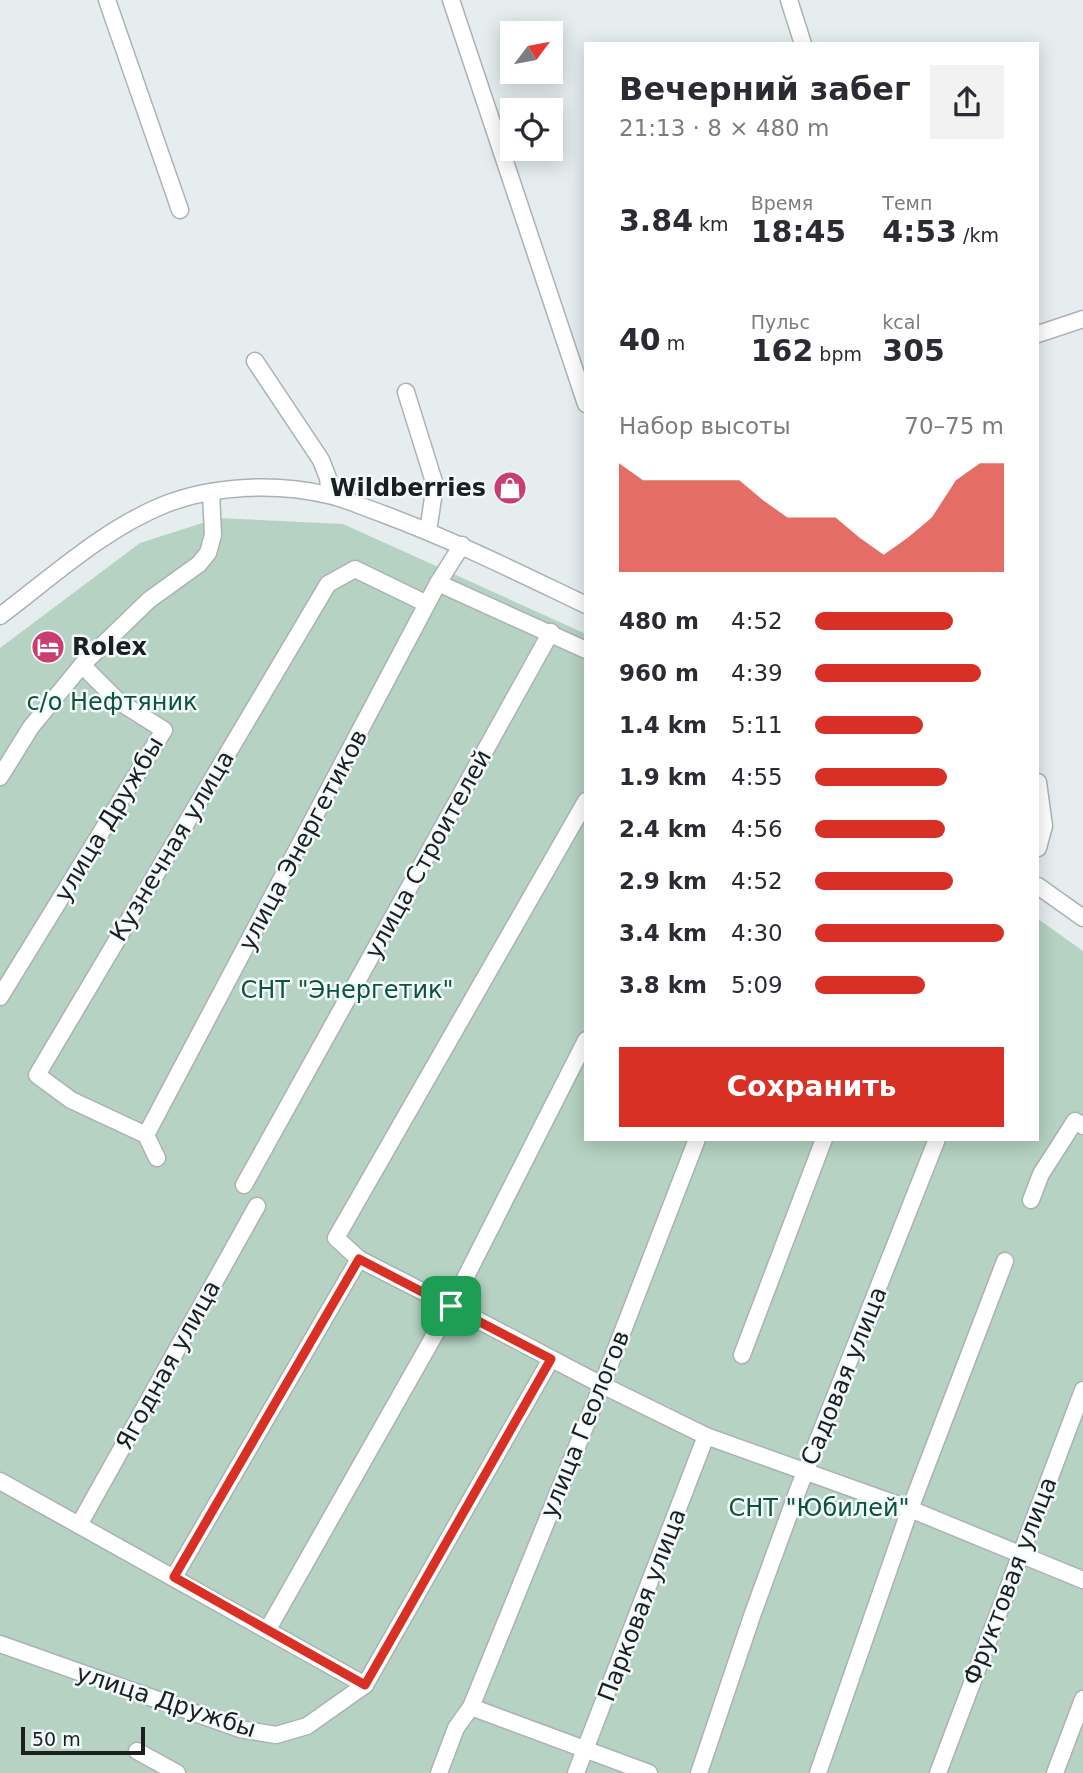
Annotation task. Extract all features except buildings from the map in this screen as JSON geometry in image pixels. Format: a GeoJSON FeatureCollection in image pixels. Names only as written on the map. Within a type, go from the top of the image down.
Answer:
{"type":"FeatureCollection","features":[{"type":"Feature","properties":{"kind":"street"},"geometry":{"type":"LineString","coordinates":[[107,0],[180,210]]}},
{"type":"Feature","properties":{"kind":"street"},"geometry":{"type":"LineString","coordinates":[[451,0],[584,398]]}},
{"type":"Feature","properties":{"kind":"street"},"geometry":{"type":"LineString","coordinates":[[789,0],[802,42]]}},
{"type":"Feature","properties":{"kind":"street"},"geometry":{"type":"LineString","coordinates":[[1039,334],[1083,319]]}},
{"type":"Feature","properties":{"kind":"street"},"geometry":{"type":"LineString","coordinates":[[255,361],[321,460],[328,478],[330,495]]}},
{"type":"Feature","properties":{"kind":"street"},"geometry":{"type":"LineString","coordinates":[[406,392],[435,485],[428,531]]}},
{"type":"Feature","properties":{"kind":"street"},"geometry":{"type":"LineString","coordinates":[[0,616],[122,527],[166,504],[211,492],[239,489],[301,490],[330,495],[461,545],[584,604]]}},
{"type":"Feature","properties":{"kind":"street"},"geometry":{"type":"LineString","coordinates":[[0,777],[31,727],[82,665],[149,600],[200,564],[208,554],[213,535],[211,492]]}},
{"type":"Feature","properties":{"kind":"street","name":"улица Энергетиков"},"geometry":{"type":"LineString","coordinates":[[146,1135],[438,583],[461,545]]}},
{"type":"Feature","properties":{"kind":"street","name":"Кузнечная улица"},"geometry":{"type":"LineString","coordinates":[[146,1135],[71,1100],[37,1075],[328,584],[355,569],[427,604]]}},
{"type":"Feature","properties":{"kind":"street"},"geometry":{"type":"LineString","coordinates":[[438,583],[584,649]]}},
{"type":"Feature","properties":{"kind":"street","name":"улица Строителей"},"geometry":{"type":"LineString","coordinates":[[244,1185],[551,632]]}},
{"type":"Feature","properties":{"kind":"street","name":"улица Дружбы"},"geometry":{"type":"LineString","coordinates":[[0,997],[164,730],[118,701],[82,665]]}},
{"type":"Feature","properties":{"kind":"street"},"geometry":{"type":"LineString","coordinates":[[1039,789],[1044,826],[1039,844]]}},
{"type":"Feature","properties":{"kind":"street"},"geometry":{"type":"LineString","coordinates":[[584,804],[336,1238],[359,1259],[706,1437],[911,1509],[1083,1580]]}},
{"type":"Feature","properties":{"kind":"street"},"geometry":{"type":"LineString","coordinates":[[1039,887],[1083,918]]}},
{"type":"Feature","properties":{"kind":"street"},"geometry":{"type":"LineString","coordinates":[[268,1629],[451,1306],[584,1044]]}},
{"type":"Feature","properties":{"kind":"street"},"geometry":{"type":"LineString","coordinates":[[1031,1200],[1041,1174],[1075,1121],[1083,1126]]}},
{"type":"Feature","properties":{"kind":"street"},"geometry":{"type":"LineString","coordinates":[[146,1135],[157,1158]]}},
{"type":"Feature","properties":{"kind":"street","name":"улица Геологов"},"geometry":{"type":"LineString","coordinates":[[439,1773],[456,1728],[471,1707],[696,1141]]}},
{"type":"Feature","properties":{"kind":"street"},"geometry":{"type":"LineString","coordinates":[[742,1354],[823,1141]]}},
{"type":"Feature","properties":{"kind":"street","name":"Садовая улица"},"geometry":{"type":"LineString","coordinates":[[699,1773],[752,1612],[936,1141]]}},
{"type":"Feature","properties":{"kind":"street","name":"Ягодная улица"},"geometry":{"type":"LineString","coordinates":[[79,1525],[257,1206]]}},
{"type":"Feature","properties":{"kind":"street"},"geometry":{"type":"LineString","coordinates":[[174,1577],[359,1259]]}},
{"type":"Feature","properties":{"kind":"street"},"geometry":{"type":"LineString","coordinates":[[818,1773],[911,1509],[1005,1261]]}},
{"type":"Feature","properties":{"kind":"street"},"geometry":{"type":"LineString","coordinates":[[0,1481],[365,1685],[551,1359]]}},
{"type":"Feature","properties":{"kind":"street","name":"Фруктовая улица"},"geometry":{"type":"LineString","coordinates":[[938,1773],[1083,1390]]}},
{"type":"Feature","properties":{"kind":"street","name":"Парковая улица"},"geometry":{"type":"LineString","coordinates":[[576,1773],[706,1437]]}},
{"type":"Feature","properties":{"kind":"street","name":"улица Дружбы"},"geometry":{"type":"LineString","coordinates":[[0,1644],[240,1729],[276,1735],[307,1726],[365,1685]]}},
{"type":"Feature","properties":{"kind":"street"},"geometry":{"type":"LineString","coordinates":[[1055,1773],[1083,1699]]}},
{"type":"Feature","properties":{"kind":"street"},"geometry":{"type":"LineString","coordinates":[[471,1707],[649,1773]]}},
{"type":"Feature","properties":{"kind":"street"},"geometry":{"type":"LineString","coordinates":[[137,1751],[177,1773]]}},
{"type":"Feature","properties":{"kind":"green space"},"geometry":{"type":"Polygon","coordinates":[[[218,518],[343,524],[584,633],[584,1141],[1039,1141],[1039,920],[1083,951],[1083,1773],[0,1773],[0,648],[140,543],[218,518]]]}},
{"type":"Feature","properties":{"kind":"place","name":"Wildberries"},"geometry":{"type":"Point","coordinates":[510,488]}},
{"type":"Feature","properties":{"kind":"place","name":"Rolex"},"geometry":{"type":"Point","coordinates":[48,647]}},
{"type":"Feature","properties":{"kind":"route"},"geometry":{"type":"LineString","coordinates":[[359,1259],[451,1306],[551,1359],[365,1685],[174,1577],[359,1259]]}},
{"type":"Feature","properties":{"kind":"park label","name":"с/о Нефтяник"},"geometry":{"type":"Point","coordinates":[112,702]}},
{"type":"Feature","properties":{"kind":"park label","name":"СНТ \"Энергетик\""},"geometry":{"type":"Point","coordinates":[347,990]}},
{"type":"Feature","properties":{"kind":"park label","name":"СНТ \"Юбилей\""},"geometry":{"type":"Point","coordinates":[819,1508]}}]}
